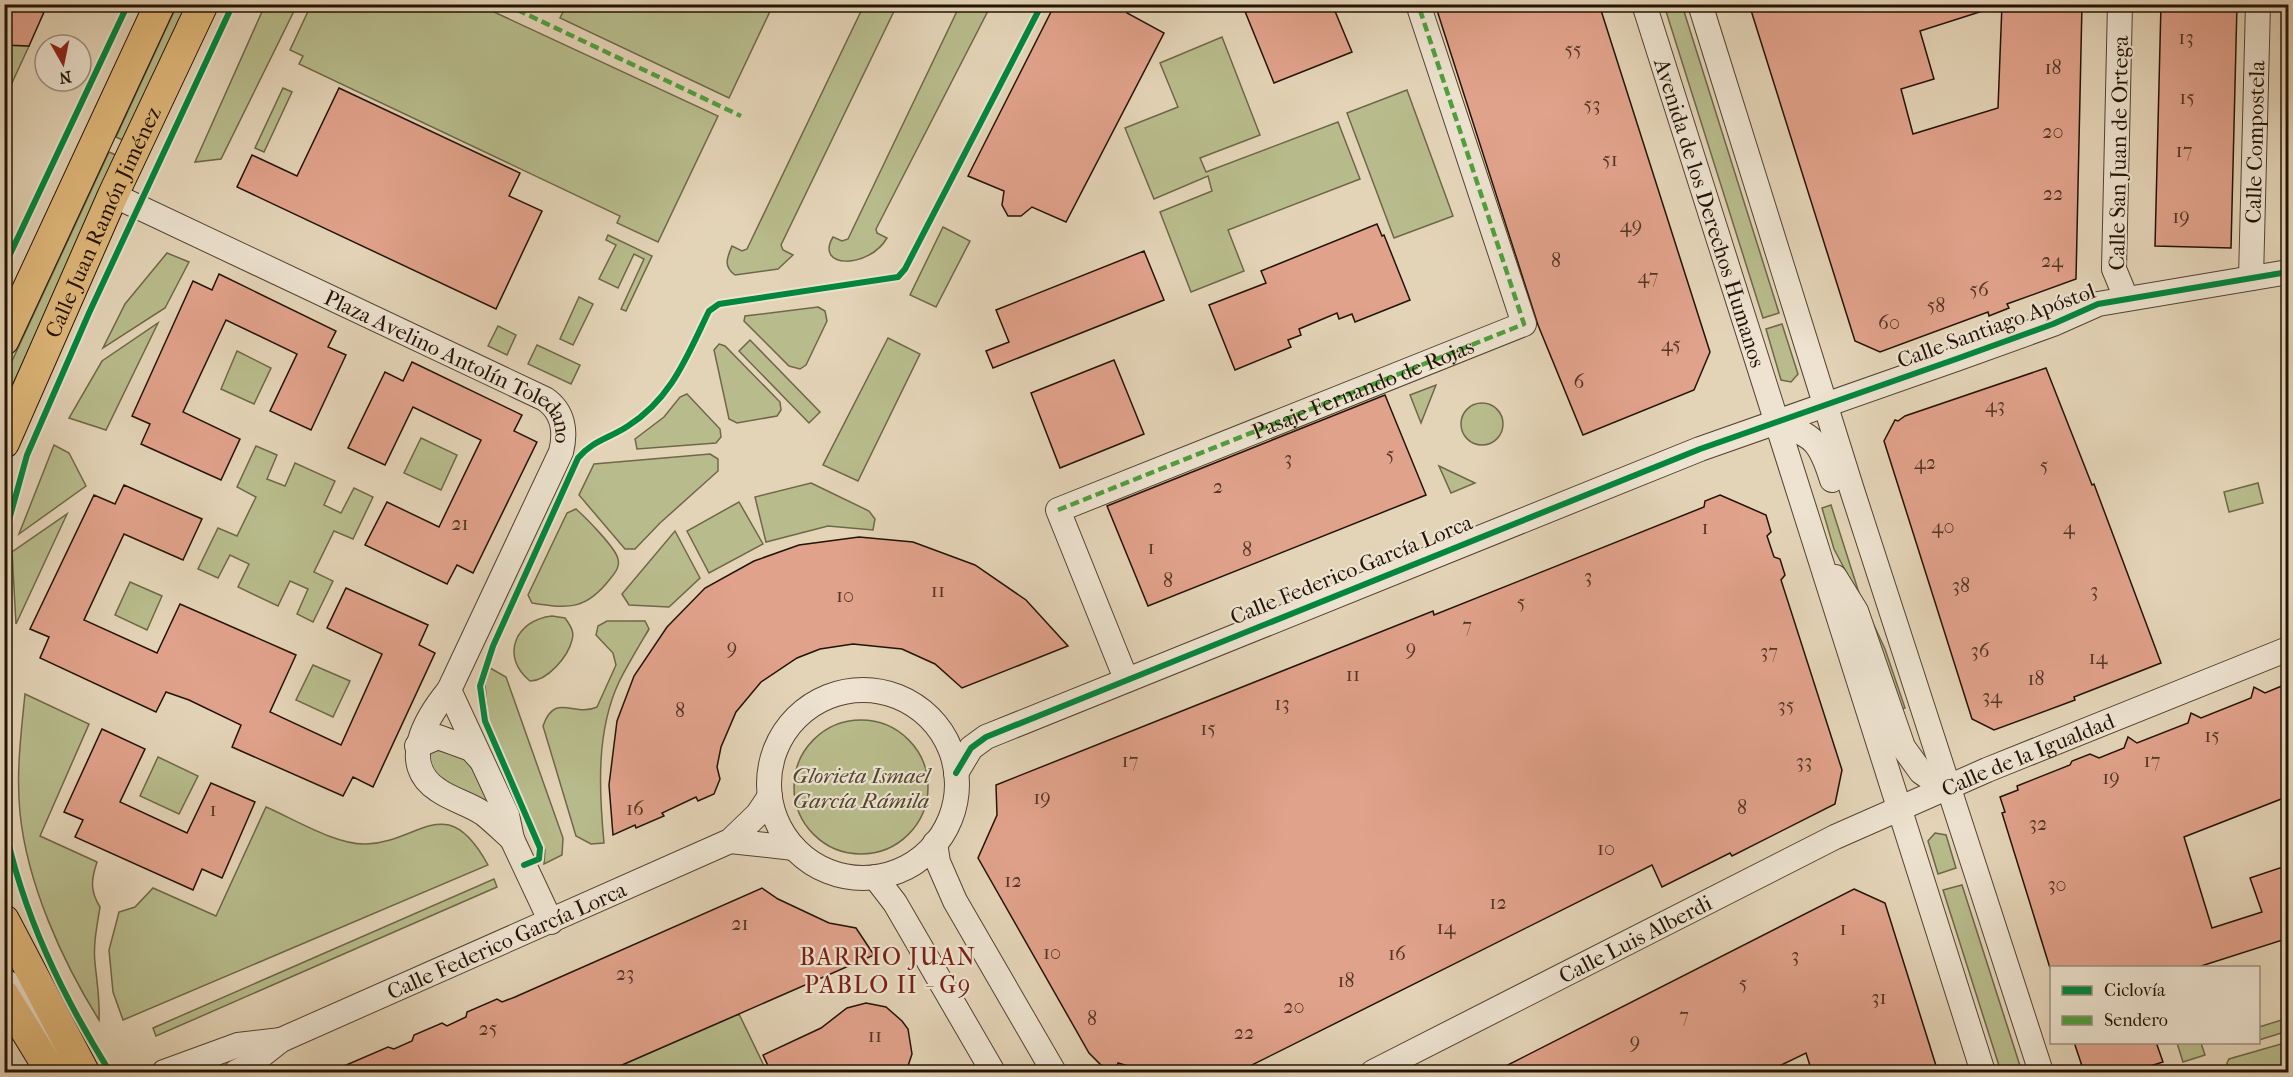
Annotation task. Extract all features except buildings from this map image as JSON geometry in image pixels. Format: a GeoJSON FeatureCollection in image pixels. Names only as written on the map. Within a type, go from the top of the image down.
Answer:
{"type":"FeatureCollection","features":[{"type":"Feature","properties":{"kind":"main road","name":"Calle Juan Ramón Jiménez"},"geometry":{"type":"LineString","coordinates":[[4,340],[160,4]]}},
{"type":"Feature","properties":{"kind":"main road","name":"Calle Juan Ramón Jiménez"},"geometry":{"type":"LineString","coordinates":[[4,443],[113,195],[203,4]]}},
{"type":"Feature","properties":{"kind":"main road"},"geometry":{"type":"LineString","coordinates":[[4,920],[84,1072]]}},
{"type":"Feature","properties":{"kind":"main road"},"geometry":{"type":"LineString","coordinates":[[4,994],[51,1072]]}},
{"type":"Feature","properties":{"kind":"street","name":"Pasaje Fernando de Rojas"},"geometry":{"type":"LineString","coordinates":[[1126,679],[1058,510],[1524,324],[1418,4]]}},
{"type":"Feature","properties":{"kind":"street","name":"Avenida de los Derechos Humanos"},"geometry":{"type":"LineString","coordinates":[[1644,4],[1983,1072]]}},
{"type":"Feature","properties":{"kind":"street"},"geometry":{"type":"LineString","coordinates":[[1700,4],[1904,653],[2041,1072]]}},
{"type":"Feature","properties":{"kind":"street","name":"Calle San Juan de Ortega"},"geometry":{"type":"LineString","coordinates":[[2120,4],[2114,270],[2118,285],[2126,298]]}},
{"type":"Feature","properties":{"kind":"street","name":"Calle Compostela"},"geometry":{"type":"LineString","coordinates":[[2251,278],[2258,4]]}},
{"type":"Feature","properties":{"kind":"street","name":"Plaza Avelino Antolín Toledano"},"geometry":{"type":"LineString","coordinates":[[113,195],[545,399],[558,411],[564,434],[561,452],[449,690],[435,707],[417,746]]}},
{"type":"Feature","properties":{"kind":"street","name":"Calle Santiago Apóstol"},"geometry":{"type":"LineString","coordinates":[[1826,405],[2053,324],[2098,304],[2289,272]]}},
{"type":"Feature","properties":{"kind":"street"},"geometry":{"type":"LineString","coordinates":[[1776,422],[1826,405]]}},
{"type":"Feature","properties":{"kind":"street"},"geometry":{"type":"LineString","coordinates":[[1776,422],[1806,433],[1818,442],[1874,611],[1887,633],[1904,653]]}},
{"type":"Feature","properties":{"kind":"street","name":"Calle Federico García Lorca"},"geometry":{"type":"LineString","coordinates":[[956,773],[972,748],[986,737],[1700,449],[1776,422]]}},
{"type":"Feature","properties":{"kind":"street","name":"Calle de la Igualdad"},"geometry":{"type":"LineString","coordinates":[[1821,559],[1857,611],[1903,747],[1921,772],[1934,781],[1949,786],[2289,649]]}},
{"type":"Feature","properties":{"kind":"street"},"geometry":{"type":"LineString","coordinates":[[449,690],[507,815],[512,839],[551,921]]}},
{"type":"Feature","properties":{"kind":"street"},"geometry":{"type":"LineString","coordinates":[[845,692],[881,692],[910,704],[935,723],[951,752],[956,773],[954,805],[946,828],[935,843],[916,861],[895,872],[875,877],[831,872],[806,859],[794,848],[780,828],[770,796],[771,762],[783,732],[801,711],[828,697],[845,692]]}},
{"type":"Feature","properties":{"kind":"street","name":"Calle Federico García Lorca"},"geometry":{"type":"LineString","coordinates":[[935,723],[955,733],[986,737]]}},
{"type":"Feature","properties":{"kind":"street"},"geometry":{"type":"LineString","coordinates":[[482,761],[471,749],[438,737],[417,746],[418,768],[424,779],[438,791],[482,813],[512,839]]}},
{"type":"Feature","properties":{"kind":"street"},"geometry":{"type":"LineString","coordinates":[[1899,808],[1949,786]]}},
{"type":"Feature","properties":{"kind":"street","name":"Calle Federico García Lorca"},"geometry":{"type":"LineString","coordinates":[[236,1072],[281,1040],[730,842],[758,814],[770,796]]}},
{"type":"Feature","properties":{"kind":"street","name":"Calle Luis Alberdi"},"geometry":{"type":"LineString","coordinates":[[1373,1072],[1402,1066],[1835,837],[1899,808]]}},
{"type":"Feature","properties":{"kind":"street","name":"Calle Federico García Lorca"},"geometry":{"type":"LineString","coordinates":[[730,842],[794,848]]}},
{"type":"Feature","properties":{"kind":"street"},"geometry":{"type":"LineString","coordinates":[[935,843],[942,871],[955,901],[1054,1072]]}},
{"type":"Feature","properties":{"kind":"street"},"geometry":{"type":"LineString","coordinates":[[875,877],[895,903],[993,1072]]}},
{"type":"Feature","properties":{"kind":"street"},"geometry":{"type":"LineString","coordinates":[[4,934],[7,942],[4,961]]}},
{"type":"Feature","properties":{"kind":"street"},"geometry":{"type":"LineString","coordinates":[[4,981],[21,989],[68,1072]]}},
{"type":"Feature","properties":{"kind":"street","name":"Calle Federico García Lorca"},"geometry":{"type":"LineString","coordinates":[[164,1072],[238,1045],[281,1040]]}},
{"type":"Feature","properties":{"kind":"green space"},"geometry":{"type":"Polygon","coordinates":[[[567,4],[773,5],[729,98],[560,18],[567,4]]]}},
{"type":"Feature","properties":{"kind":"green space"},"geometry":{"type":"Polygon","coordinates":[[[177,5],[189,5],[125,141],[116,137],[177,5]]]}},
{"type":"Feature","properties":{"kind":"green space"},"geometry":{"type":"Polygon","coordinates":[[[265,5],[297,5],[221,159],[195,162],[265,5]]]}},
{"type":"Feature","properties":{"kind":"green space"},"geometry":{"type":"Polygon","coordinates":[[[311,5],[479,5],[718,116],[658,242],[617,223],[620,216],[299,64],[303,56],[290,50],[311,5]]]}},
{"type":"Feature","properties":{"kind":"green space"},"geometry":{"type":"Polygon","coordinates":[[[864,5],[897,5],[781,245],[783,250],[793,255],[778,269],[735,275],[727,265],[732,246],[742,251],[747,249],[864,5]]]}},
{"type":"Feature","properties":{"kind":"green space"},"geometry":{"type":"Polygon","coordinates":[[[960,5],[991,5],[876,229],[877,233],[887,238],[879,248],[857,260],[837,260],[831,255],[829,248],[833,237],[842,241],[848,239],[960,5]]]}},
{"type":"Feature","properties":{"kind":"green space"},"geometry":{"type":"Polygon","coordinates":[[[1664,5],[1682,5],[1779,313],[1763,318],[1664,5]]]}},
{"type":"Feature","properties":{"kind":"green space"},"geometry":{"type":"Polygon","coordinates":[[[1222,37],[1260,135],[1200,158],[1206,172],[1338,122],[1360,179],[1228,230],[1244,271],[1191,292],[1160,212],[1212,191],[1208,176],[1154,199],[1125,128],[1178,107],[1160,63],[1222,37]]]}},
{"type":"Feature","properties":{"kind":"green space"},"geometry":{"type":"Polygon","coordinates":[[[5,45],[29,46],[5,98],[5,45]]]}},
{"type":"Feature","properties":{"kind":"green space"},"geometry":{"type":"Polygon","coordinates":[[[283,88],[292,92],[264,152],[255,148],[283,88]]]}},
{"type":"Feature","properties":{"kind":"green space"},"geometry":{"type":"Polygon","coordinates":[[[1407,90],[1453,216],[1394,238],[1347,113],[1407,90]]]}},
{"type":"Feature","properties":{"kind":"green space"},"geometry":{"type":"Polygon","coordinates":[[[109,152],[118,156],[5,401],[5,376],[109,152]]]}},
{"type":"Feature","properties":{"kind":"green space"},"geometry":{"type":"Polygon","coordinates":[[[943,227],[970,241],[936,307],[910,295],[943,227]]]}},
{"type":"Feature","properties":{"kind":"green space"},"geometry":{"type":"Polygon","coordinates":[[[608,235],[652,256],[626,311],[621,309],[644,259],[634,254],[618,288],[599,279],[616,245],[606,240],[608,235]]]}},
{"type":"Feature","properties":{"kind":"green space"},"geometry":{"type":"Polygon","coordinates":[[[167,253],[189,262],[165,308],[103,348],[125,304],[167,253]]]}},
{"type":"Feature","properties":{"kind":"green space"},"geometry":{"type":"Polygon","coordinates":[[[579,297],[593,304],[573,345],[560,339],[579,297]]]}},
{"type":"Feature","properties":{"kind":"green space"},"geometry":{"type":"Polygon","coordinates":[[[818,307],[825,311],[827,321],[806,365],[800,369],[789,366],[744,321],[745,316],[818,307]]]}},
{"type":"Feature","properties":{"kind":"green space"},"geometry":{"type":"Polygon","coordinates":[[[158,323],[106,430],[69,418],[102,361],[158,323]]]}},
{"type":"Feature","properties":{"kind":"green space"},"geometry":{"type":"Polygon","coordinates":[[[1782,324],[1798,374],[1791,382],[1781,380],[1766,329],[1782,324]]]}},
{"type":"Feature","properties":{"kind":"green space"},"geometry":{"type":"Polygon","coordinates":[[[498,326],[516,335],[507,355],[488,346],[498,326]]]}},
{"type":"Feature","properties":{"kind":"green space"},"geometry":{"type":"Polygon","coordinates":[[[888,338],[920,354],[858,481],[823,465],[888,338]]]}},
{"type":"Feature","properties":{"kind":"green space"},"geometry":{"type":"Polygon","coordinates":[[[750,340],[820,412],[809,423],[739,351],[750,340]]]}},
{"type":"Feature","properties":{"kind":"green space"},"geometry":{"type":"Polygon","coordinates":[[[719,344],[725,346],[780,402],[781,410],[777,416],[737,423],[729,419],[714,350],[719,344]]]}},
{"type":"Feature","properties":{"kind":"green space"},"geometry":{"type":"Polygon","coordinates":[[[537,345],[580,365],[571,384],[528,364],[537,345]]]}},
{"type":"Feature","properties":{"kind":"green space"},"geometry":{"type":"Polygon","coordinates":[[[237,351],[271,368],[254,404],[221,389],[237,351]]]}},
{"type":"Feature","properties":{"kind":"green space"},"geometry":{"type":"Polygon","coordinates":[[[1436,385],[1421,423],[1410,395],[1436,385]]]}},
{"type":"Feature","properties":{"kind":"green space"},"geometry":{"type":"Polygon","coordinates":[[[687,394],[720,429],[721,437],[716,443],[637,449],[635,439],[664,417],[680,397],[687,394]]]}},
{"type":"Feature","properties":{"kind":"green space"},"geometry":{"type":"Polygon","coordinates":[[[1482,403],[1490,404],[1497,409],[1502,416],[1502,432],[1497,439],[1490,444],[1482,445],[1474,444],[1467,439],[1462,432],[1461,424],[1462,416],[1467,409],[1474,404],[1482,403]]]}},
{"type":"Feature","properties":{"kind":"green space"},"geometry":{"type":"Polygon","coordinates":[[[421,438],[457,455],[441,490],[404,473],[421,438]]]}},
{"type":"Feature","properties":{"kind":"green space"},"geometry":{"type":"Polygon","coordinates":[[[54,445],[69,453],[86,486],[19,534],[54,445]]]}},
{"type":"Feature","properties":{"kind":"green space"},"geometry":{"type":"Polygon","coordinates":[[[256,446],[277,455],[267,479],[285,486],[295,463],[335,481],[324,505],[341,513],[354,488],[373,497],[353,539],[334,531],[314,572],[333,581],[313,622],[297,614],[308,589],[290,581],[278,606],[238,587],[249,564],[230,555],[218,578],[198,569],[218,528],[237,536],[256,497],[237,487],[256,446]]]}},
{"type":"Feature","properties":{"kind":"green space"},"geometry":{"type":"Polygon","coordinates":[[[710,454],[718,459],[718,471],[660,523],[635,549],[625,549],[579,495],[594,464],[710,454]]]}},
{"type":"Feature","properties":{"kind":"green space"},"geometry":{"type":"Polygon","coordinates":[[[1439,466],[1475,483],[1451,493],[1439,466]]]}},
{"type":"Feature","properties":{"kind":"green space"},"geometry":{"type":"Polygon","coordinates":[[[811,483],[869,511],[875,519],[873,530],[828,526],[766,542],[755,497],[811,483]]]}},
{"type":"Feature","properties":{"kind":"green space"},"geometry":{"type":"Polygon","coordinates":[[[2258,483],[2263,503],[2229,512],[2224,492],[2258,483]]]}},
{"type":"Feature","properties":{"kind":"green space"},"geometry":{"type":"Polygon","coordinates":[[[739,502],[763,544],[709,573],[687,531],[739,502]]]}},
{"type":"Feature","properties":{"kind":"green space"},"geometry":{"type":"Polygon","coordinates":[[[1831,505],[1859,593],[1885,649],[1905,708],[1898,710],[1853,585],[1834,549],[1822,508],[1831,505]]]}},
{"type":"Feature","properties":{"kind":"green space"},"geometry":{"type":"Polygon","coordinates":[[[576,509],[612,548],[618,559],[617,570],[593,597],[585,602],[567,606],[532,603],[528,595],[567,513],[576,509]]]}},
{"type":"Feature","properties":{"kind":"green space"},"geometry":{"type":"Polygon","coordinates":[[[67,514],[16,624],[12,552],[67,514]]]}},
{"type":"Feature","properties":{"kind":"green space"},"geometry":{"type":"Polygon","coordinates":[[[675,531],[700,578],[669,607],[629,605],[622,594],[675,531]]]}},
{"type":"Feature","properties":{"kind":"green space"},"geometry":{"type":"Polygon","coordinates":[[[130,582],[162,596],[147,630],[115,615],[130,582]]]}},
{"type":"Feature","properties":{"kind":"green space"},"geometry":{"type":"Polygon","coordinates":[[[552,616],[565,618],[570,626],[573,637],[570,647],[550,673],[530,681],[516,661],[514,651],[516,641],[529,624],[552,616]]]}},
{"type":"Feature","properties":{"kind":"green space"},"geometry":{"type":"Polygon","coordinates":[[[607,621],[645,621],[649,629],[619,682],[606,720],[600,782],[604,843],[591,844],[576,836],[543,726],[553,710],[566,708],[589,710],[597,707],[616,665],[613,653],[596,635],[598,626],[607,621]]]}},
{"type":"Feature","properties":{"kind":"green space"},"geometry":{"type":"Polygon","coordinates":[[[313,665],[350,681],[333,717],[296,700],[313,665]]]}},
{"type":"Feature","properties":{"kind":"green space"},"geometry":{"type":"Polygon","coordinates":[[[490,668],[506,677],[563,838],[562,855],[544,864],[545,850],[488,718],[485,684],[490,668]]]}},
{"type":"Feature","properties":{"kind":"green space"},"geometry":{"type":"Polygon","coordinates":[[[25,694],[89,724],[40,836],[97,862],[92,885],[94,896],[100,907],[95,949],[99,1020],[72,973],[48,921],[30,867],[20,813],[19,783],[25,694]]]}},
{"type":"Feature","properties":{"kind":"green space","name":"Glorieta Ismael García Rámila"},"geometry":{"type":"Polygon","coordinates":[[[861,720],[886,726],[908,740],[922,762],[928,787],[922,812],[908,834],[886,848],[861,854],[836,848],[814,834],[800,812],[794,787],[800,762],[814,740],[836,726],[861,720]]]}},
{"type":"Feature","properties":{"kind":"green space"},"geometry":{"type":"Polygon","coordinates":[[[431,747],[472,761],[500,814],[461,793],[428,769],[431,747]]]}},
{"type":"Feature","properties":{"kind":"green space"},"geometry":{"type":"Polygon","coordinates":[[[158,757],[198,776],[179,814],[140,796],[158,757]]]}},
{"type":"Feature","properties":{"kind":"green space"},"geometry":{"type":"Polygon","coordinates":[[[266,807],[329,836],[354,843],[385,841],[432,825],[445,824],[459,829],[473,842],[488,865],[123,1020],[113,992],[109,950],[119,912],[135,907],[153,888],[216,916],[266,807]]]}},
{"type":"Feature","properties":{"kind":"green space"},"geometry":{"type":"Polygon","coordinates":[[[1935,833],[1946,835],[1956,868],[1938,874],[1928,841],[1935,833]]]}},
{"type":"Feature","properties":{"kind":"green space"},"geometry":{"type":"Polygon","coordinates":[[[494,879],[497,887],[156,1036],[153,1028],[494,879]]]}},
{"type":"Feature","properties":{"kind":"green space"},"geometry":{"type":"Polygon","coordinates":[[[1962,885],[2022,1072],[2001,1072],[1943,890],[1962,885]]]}},
{"type":"Feature","properties":{"kind":"green space"},"geometry":{"type":"Polygon","coordinates":[[[739,1014],[767,1072],[606,1072],[739,1014]]]}},
{"type":"Feature","properties":{"kind":"green space"},"geometry":{"type":"Polygon","coordinates":[[[2288,1018],[2288,1031],[2260,1040],[2260,1027],[2288,1018]]]}},
{"type":"Feature","properties":{"kind":"green space"},"geometry":{"type":"Polygon","coordinates":[[[2288,1042],[2288,1072],[2230,1072],[2227,1063],[2229,1059],[2288,1042]]]}},
{"type":"Feature","properties":{"kind":"green space"},"geometry":{"type":"Polygon","coordinates":[[[2177,1044],[2201,1044],[2205,1055],[2183,1062],[2177,1044]]]}},
{"type":"Feature","properties":{"kind":"marked path"},"geometry":{"type":"LineString","coordinates":[[505,4],[741,116]]}},
{"type":"Feature","properties":{"kind":"marked path"},"geometry":{"type":"LineString","coordinates":[[1058,510],[1524,324],[1418,4]]}},
{"type":"Feature","properties":{"kind":"cycle path"},"geometry":{"type":"LineString","coordinates":[[4,267],[128,4]]}},
{"type":"Feature","properties":{"kind":"cycle path"},"geometry":{"type":"LineString","coordinates":[[4,538],[27,455],[89,313],[233,4]]}},
{"type":"Feature","properties":{"kind":"cycle path"},"geometry":{"type":"LineString","coordinates":[[524,865],[539,859],[540,848],[485,721],[480,686],[493,646],[578,458],[595,444],[628,426],[656,403],[677,375],[709,311],[719,304],[898,277],[905,269],[1042,4]]}},
{"type":"Feature","properties":{"kind":"cycle path"},"geometry":{"type":"LineString","coordinates":[[956,773],[971,748],[986,737],[1700,449],[2053,324],[2098,304],[2288,272]]}},
{"type":"Feature","properties":{"kind":"cycle path"},"geometry":{"type":"LineString","coordinates":[[4,823],[21,889],[46,952],[60,983],[110,1072]]}},
{"type":"Feature","properties":{"kind":"district","name":"BARRIO JUAN PABLO II - G9"},"geometry":{"type":"Point","coordinates":[888,971]}}]}
